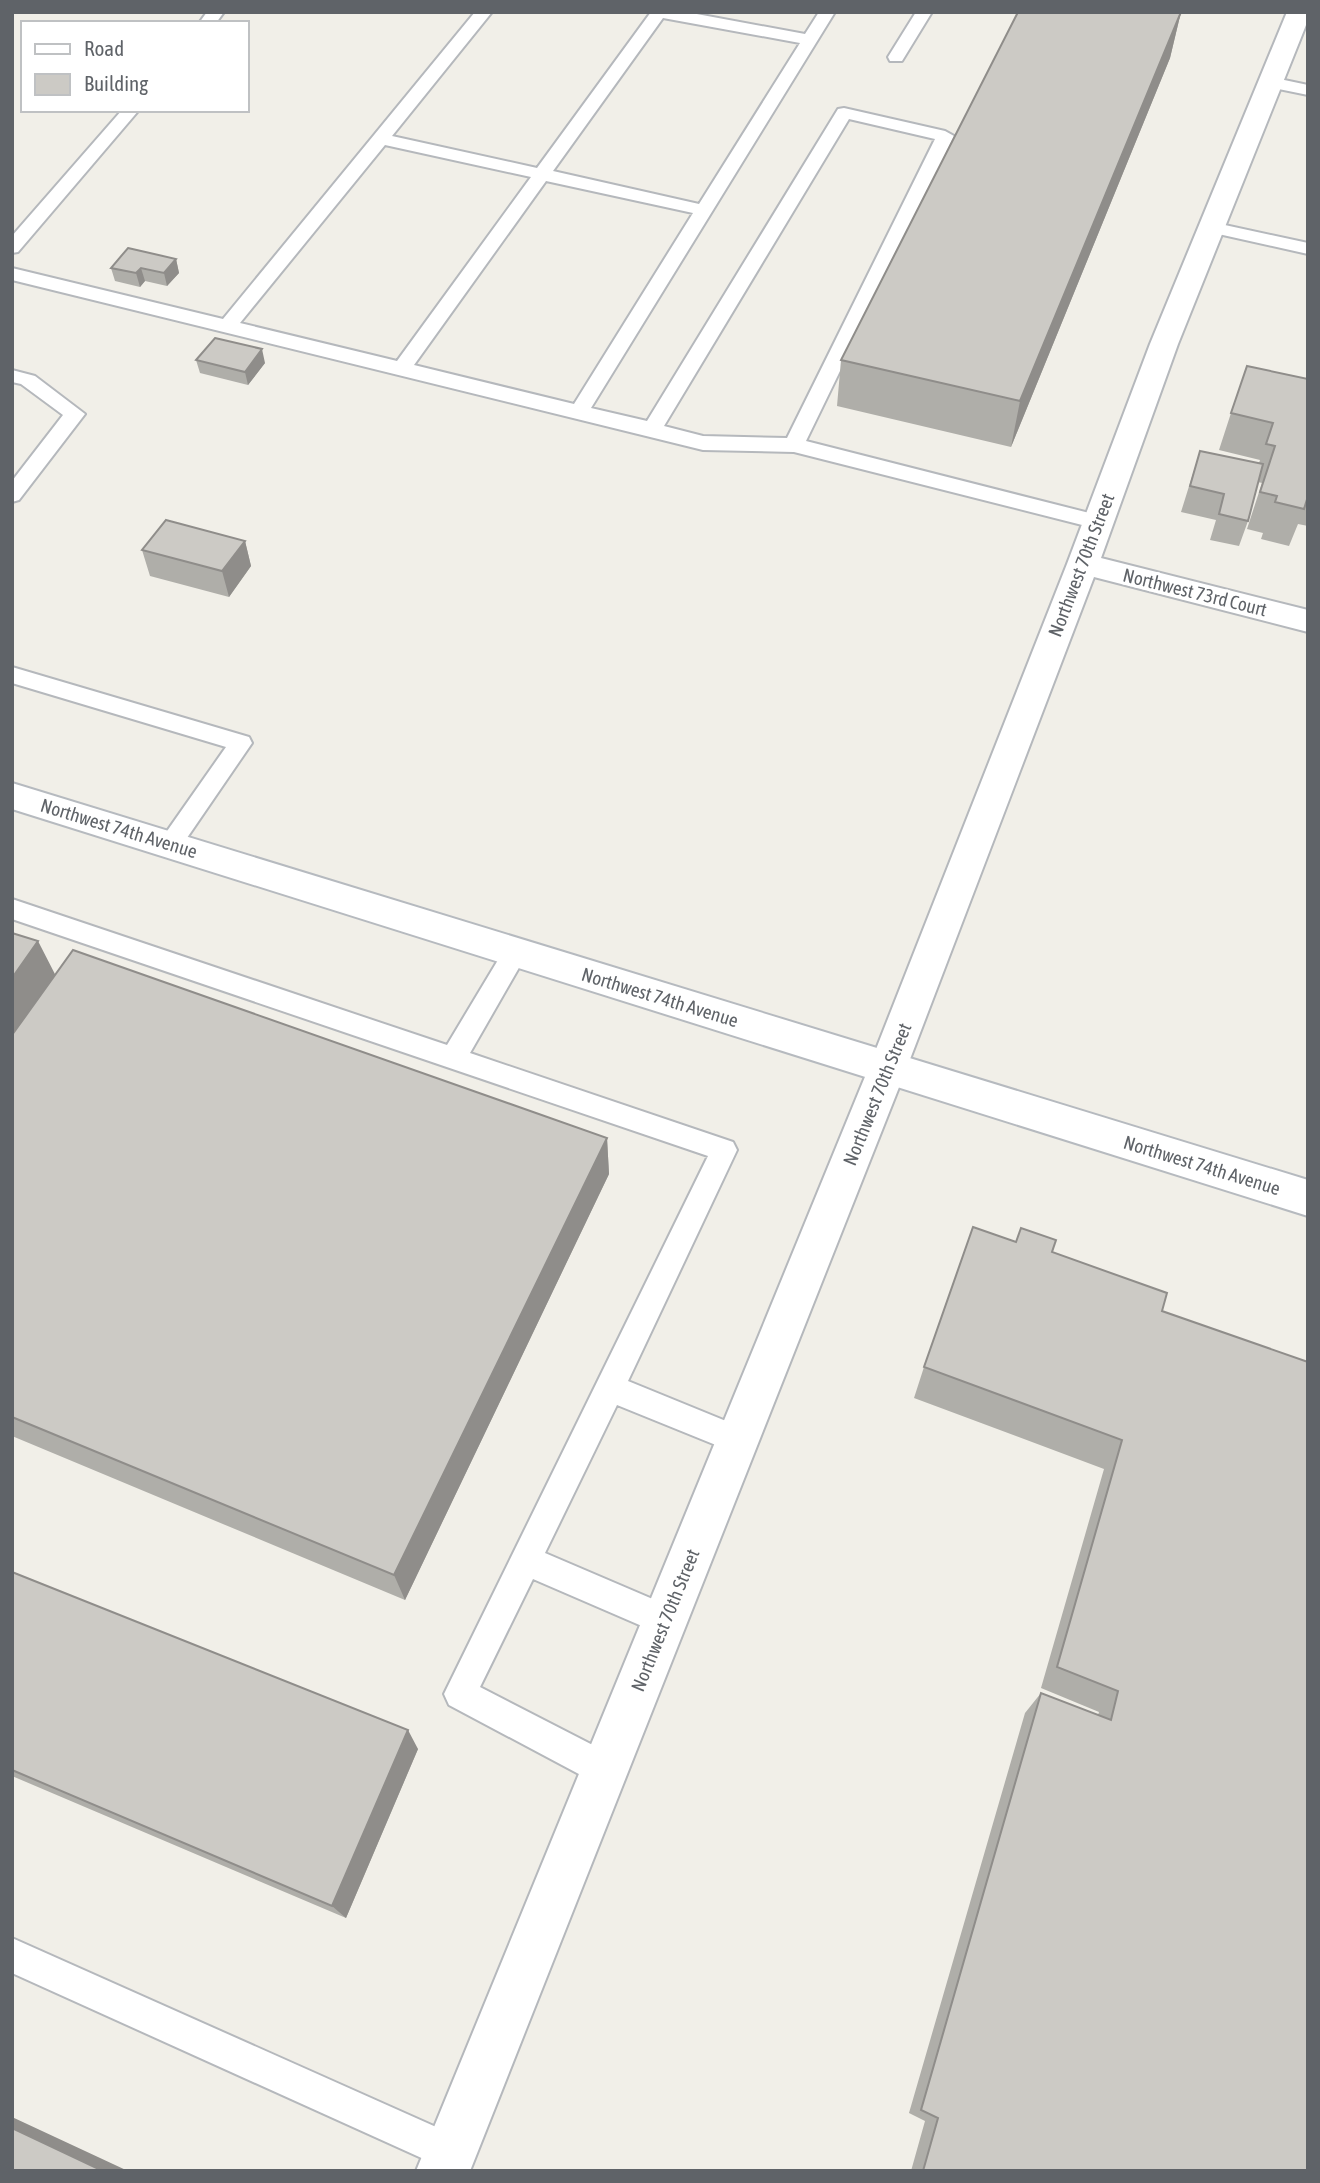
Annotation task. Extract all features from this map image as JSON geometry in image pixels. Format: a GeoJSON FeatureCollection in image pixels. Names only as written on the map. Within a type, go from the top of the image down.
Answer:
{"type":"FeatureCollection","features":[{"type":"Feature","properties":{"kind":"street","name":"Northwest 70th Street"},"geometry":{"type":"LineString","coordinates":[[446,2161],[888,1068],[1083,564],[1164,344],[1298,12]]}},
{"type":"Feature","properties":{"kind":"street","name":"Northwest 73rd Court"},"geometry":{"type":"LineString","coordinates":[[1083,564],[1308,621]]}},
{"type":"Feature","properties":{"kind":"street","name":"Northwest 74th Avenue"},"geometry":{"type":"LineString","coordinates":[[12,796],[1308,1198]]}},
{"type":"Feature","properties":{"kind":"lane"},"geometry":{"type":"LineString","coordinates":[[229,326],[484,12]]}},
{"type":"Feature","properties":{"kind":"lane"},"geometry":{"type":"LineString","coordinates":[[579,411],[827,12]]}},
{"type":"Feature","properties":{"kind":"lane"},"geometry":{"type":"LineString","coordinates":[[896,57],[924,12]]}},
{"type":"Feature","properties":{"kind":"lane"},"geometry":{"type":"LineString","coordinates":[[401,368],[657,15],[810,40]]}},
{"type":"Feature","properties":{"kind":"lane"},"geometry":{"type":"LineString","coordinates":[[1270,82],[1308,90]]}},
{"type":"Feature","properties":{"kind":"lane"},"geometry":{"type":"LineString","coordinates":[[12,248],[129,112]]}},
{"type":"Feature","properties":{"kind":"lane"},"geometry":{"type":"LineString","coordinates":[[652,429],[844,113],[945,136],[794,445]]}},
{"type":"Feature","properties":{"kind":"lane"},"geometry":{"type":"LineString","coordinates":[[380,139],[704,210]]}},
{"type":"Feature","properties":{"kind":"lane"},"geometry":{"type":"LineString","coordinates":[[1211,227],[1308,249]]}},
{"type":"Feature","properties":{"kind":"lane"},"geometry":{"type":"LineString","coordinates":[[12,274],[703,443],[794,445],[1098,522]]}},
{"type":"Feature","properties":{"kind":"lane"},"geometry":{"type":"LineString","coordinates":[[12,376],[28,380],[75,414],[12,495]]}},
{"type":"Feature","properties":{"kind":"lane"},"geometry":{"type":"LineString","coordinates":[[12,675],[241,743],[170,844]]}},
{"type":"Feature","properties":{"kind":"lane"},"geometry":{"type":"LineString","coordinates":[[12,908],[724,1150],[460,1694],[604,1769]]}},
{"type":"Feature","properties":{"kind":"lane"},"geometry":{"type":"LineString","coordinates":[[453,1058],[516,952]]}},
{"type":"Feature","properties":{"kind":"lane"},"geometry":{"type":"LineString","coordinates":[[610,1388],[738,1440]]}},
{"type":"Feature","properties":{"kind":"lane"},"geometry":{"type":"LineString","coordinates":[[525,1560],[665,1620]]}},
{"type":"Feature","properties":{"kind":"lane"},"geometry":{"type":"LineString","coordinates":[[12,1955],[446,2161]]}},
{"type":"Feature","properties":{"kind":"building"},"geometry":{"type":"Polygon","coordinates":[[[1018,12],[1181,12],[1020,401],[841,360],[1018,12]]]}},
{"type":"Feature","properties":{"kind":"building"},"geometry":{"type":"Polygon","coordinates":[[[128,248],[176,259],[164,273],[141,268],[136,273],[111,268],[128,248]]]}},
{"type":"Feature","properties":{"kind":"building"},"geometry":{"type":"Polygon","coordinates":[[[215,338],[262,349],[245,372],[196,360],[215,338]]]}},
{"type":"Feature","properties":{"kind":"building"},"geometry":{"type":"Polygon","coordinates":[[[1247,366],[1308,379],[1308,496],[1304,509],[1275,502],[1277,496],[1260,492],[1275,446],[1266,444],[1273,423],[1231,413],[1247,366]]]}},
{"type":"Feature","properties":{"kind":"building"},"geometry":{"type":"Polygon","coordinates":[[[1200,451],[1263,464],[1248,521],[1219,514],[1224,494],[1190,486],[1200,451]]]}},
{"type":"Feature","properties":{"kind":"building"},"geometry":{"type":"Polygon","coordinates":[[[166,520],[245,541],[222,571],[142,550],[166,520]]]}},
{"type":"Feature","properties":{"kind":"building"},"geometry":{"type":"Polygon","coordinates":[[[12,933],[38,941],[12,978],[12,933]]]}},
{"type":"Feature","properties":{"kind":"building"},"geometry":{"type":"Polygon","coordinates":[[[73,950],[607,1138],[394,1575],[12,1417],[12,1035],[73,950]]]}},
{"type":"Feature","properties":{"kind":"building"},"geometry":{"type":"Polygon","coordinates":[[[973,1227],[1016,1242],[1021,1228],[1056,1240],[1052,1252],[1167,1293],[1162,1311],[1308,1362],[1308,2171],[923,2171],[938,2118],[921,2110],[1041,1693],[1111,1720],[1118,1691],[1057,1667],[1122,1440],[924,1367],[973,1227]]]}},
{"type":"Feature","properties":{"kind":"building"},"geometry":{"type":"Polygon","coordinates":[[[12,1572],[408,1730],[332,1906],[12,1770],[12,1572]]]}},
{"type":"Feature","properties":{"kind":"building"},"geometry":{"type":"Polygon","coordinates":[[[12,2128],[103,2171],[12,2171],[12,2128]]]}}]}
